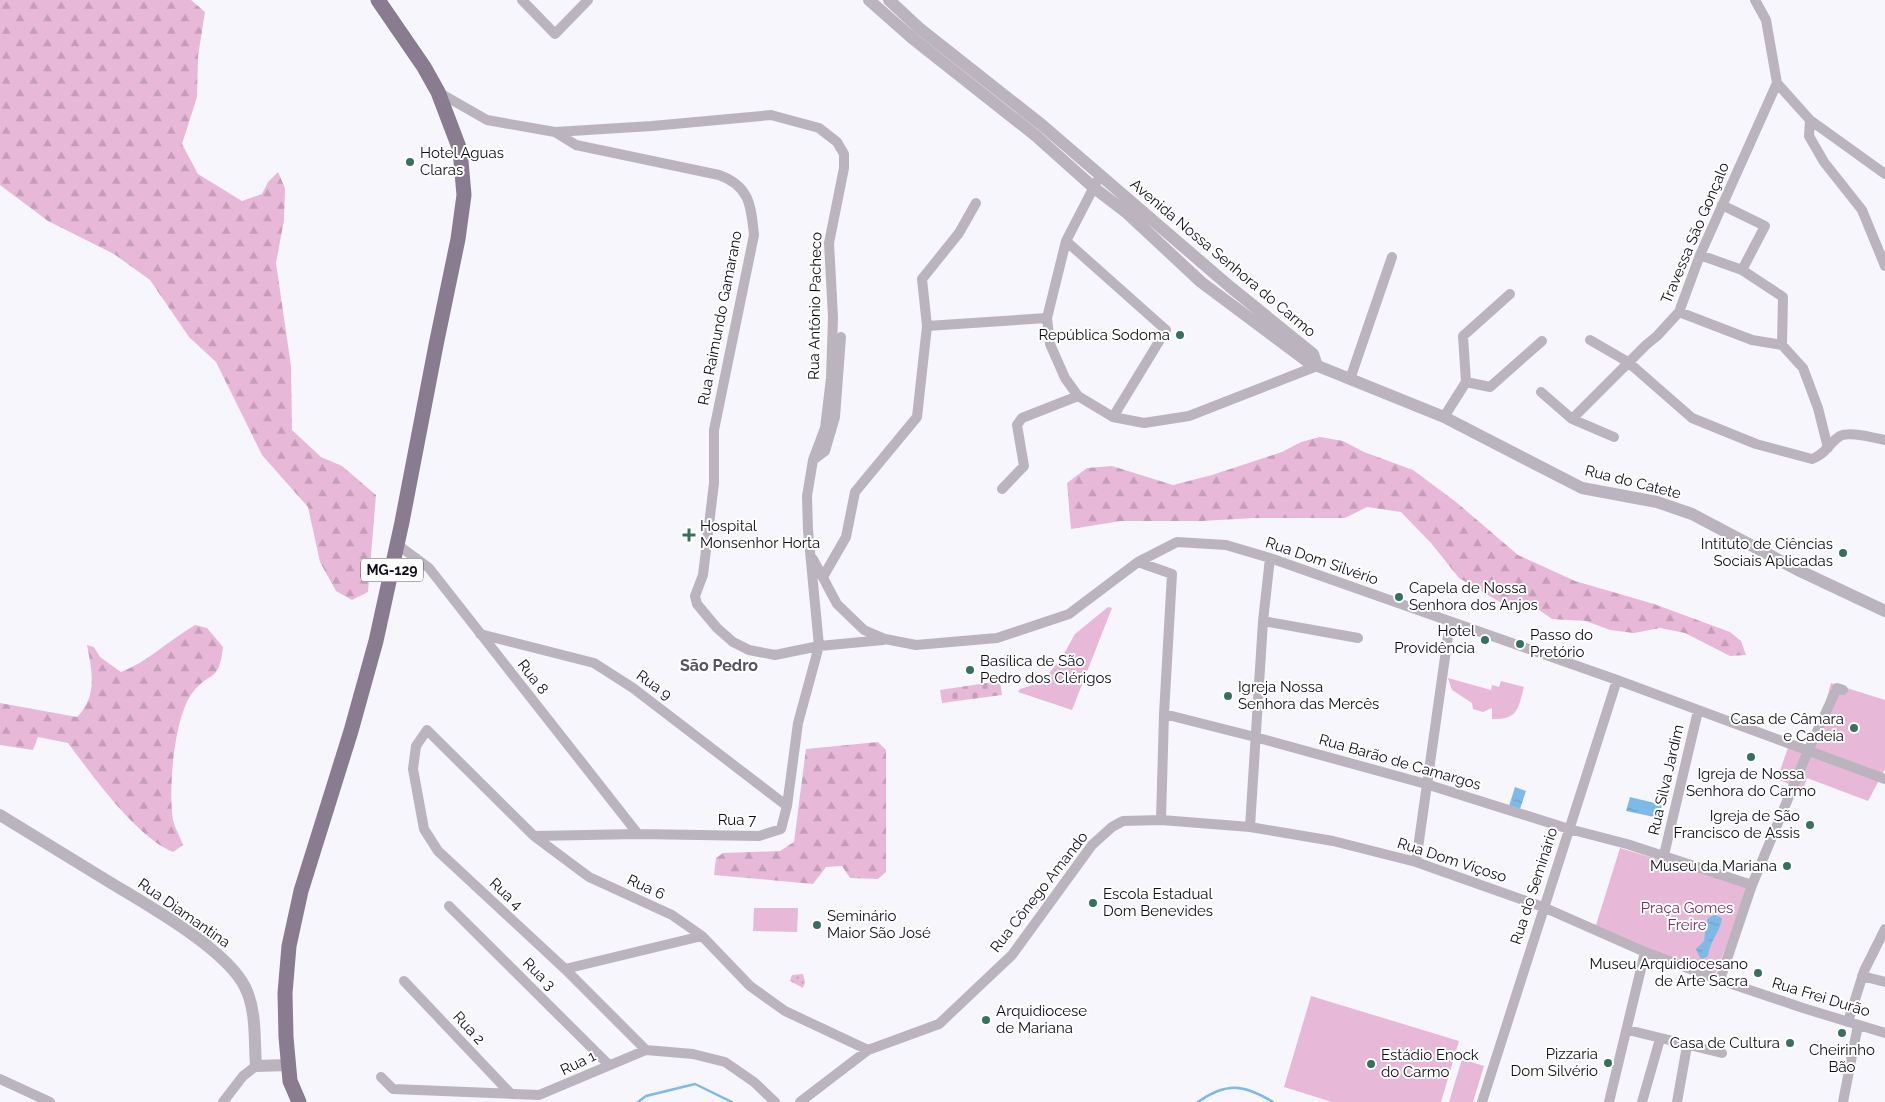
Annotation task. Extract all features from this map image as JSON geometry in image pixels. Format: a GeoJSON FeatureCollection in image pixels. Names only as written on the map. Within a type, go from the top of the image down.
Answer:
{"type":"FeatureCollection","features":[{"type":"Feature","properties":{"kind":"main road","name":"MG-129"},"geometry":{"type":"LineString","coordinates":[[299,1102],[290,1081],[285,993],[289,946],[301,891],[351,731],[376,640],[398,545],[458,239],[464,195],[460,150],[438,92],[424,67],[378,0]]}},
{"type":"Feature","properties":{"kind":"street"},"geometry":{"type":"LineString","coordinates":[[522,0],[555,34],[588,0]]}},
{"type":"Feature","properties":{"kind":"street","name":"Avenida Nossa Senhora do Carmo"},"geometry":{"type":"LineString","coordinates":[[869,0],[912,38],[955,63]]}},
{"type":"Feature","properties":{"kind":"street","name":"Avenida Nossa Senhora do Carmo"},"geometry":{"type":"LineString","coordinates":[[889,0],[955,63],[1039,130],[1096,181],[1313,354],[1317,366]]}},
{"type":"Feature","properties":{"kind":"street"},"geometry":{"type":"LineString","coordinates":[[1756,0],[1766,20],[1778,83],[1810,120],[1885,174]]}},
{"type":"Feature","properties":{"kind":"street","name":"Travessa São Gonçalo"},"geometry":{"type":"LineString","coordinates":[[1572,419],[1679,312],[1700,255],[1778,83]]}},
{"type":"Feature","properties":{"kind":"street","name":"Rua Raimundo Gamarano"},"geometry":{"type":"LineString","coordinates":[[438,92],[487,120],[555,132],[576,145],[719,175],[734,180],[747,197],[752,212],[754,235],[714,430],[714,483],[704,575],[694,596],[697,604],[717,628],[733,642],[748,650],[775,655],[820,646]]}},
{"type":"Feature","properties":{"kind":"street","name":"Rua Antônio Pacheco"},"geometry":{"type":"LineString","coordinates":[[555,132],[652,126],[772,115],[818,128],[837,142],[844,154],[844,168],[829,243],[832,317],[831,378],[824,428],[813,460],[807,496],[808,530],[820,646]]}},
{"type":"Feature","properties":{"kind":"street"},"geometry":{"type":"LineString","coordinates":[[1810,120],[1809,136],[1824,162],[1862,210],[1885,266]]}},
{"type":"Feature","properties":{"kind":"street"},"geometry":{"type":"LineString","coordinates":[[1096,181],[1066,241],[1047,318],[1050,344],[1065,378],[1078,396],[1113,418],[1144,423],[1189,416],[1317,366]]}},
{"type":"Feature","properties":{"kind":"street","name":"Avenida Nossa Senhora do Carmo"},"geometry":{"type":"LineString","coordinates":[[1096,181],[1127,213],[1201,282],[1308,362],[1317,366]]}},
{"type":"Feature","properties":{"kind":"street"},"geometry":{"type":"LineString","coordinates":[[823,577],[846,537],[855,492],[917,417],[927,326],[922,279],[959,233],[976,203]]}},
{"type":"Feature","properties":{"kind":"street"},"geometry":{"type":"LineString","coordinates":[[1722,205],[1765,226],[1742,270]]}},
{"type":"Feature","properties":{"kind":"street"},"geometry":{"type":"LineString","coordinates":[[1066,241],[1166,330],[1113,418]]}},
{"type":"Feature","properties":{"kind":"street"},"geometry":{"type":"LineString","coordinates":[[1700,255],[1742,270],[1782,297],[1782,345]]}},
{"type":"Feature","properties":{"kind":"street"},"geometry":{"type":"LineString","coordinates":[[1350,379],[1392,257]]}},
{"type":"Feature","properties":{"kind":"street"},"geometry":{"type":"LineString","coordinates":[[1201,282],[1210,270]]}},
{"type":"Feature","properties":{"kind":"street"},"geometry":{"type":"LineString","coordinates":[[1444,417],[1466,382],[1463,336],[1510,294]]}},
{"type":"Feature","properties":{"kind":"street"},"geometry":{"type":"LineString","coordinates":[[1679,312],[1752,340],[1782,345],[1803,368],[1818,408],[1828,448]]}},
{"type":"Feature","properties":{"kind":"street"},"geometry":{"type":"LineString","coordinates":[[927,326],[1047,318]]}},
{"type":"Feature","properties":{"kind":"street","name":"Rua Antônio Pacheco"},"geometry":{"type":"LineString","coordinates":[[813,460],[826,451],[835,417],[841,337]]}},
{"type":"Feature","properties":{"kind":"street"},"geometry":{"type":"LineString","coordinates":[[1590,340],[1628,362],[1692,418],[1756,444],[1812,459],[1820,456],[1841,436],[1850,435],[1885,440]]}},
{"type":"Feature","properties":{"kind":"street"},"geometry":{"type":"LineString","coordinates":[[1466,382],[1490,387],[1542,342]]}},
{"type":"Feature","properties":{"kind":"street","name":"Rua do Catete"},"geometry":{"type":"LineString","coordinates":[[1317,366],[1444,417],[1582,488],[1657,502],[1692,514],[1798,570],[1885,612]]}},
{"type":"Feature","properties":{"kind":"street"},"geometry":{"type":"LineString","coordinates":[[1541,392],[1572,419],[1614,437]]}},
{"type":"Feature","properties":{"kind":"street"},"geometry":{"type":"LineString","coordinates":[[1002,489],[1024,466],[1017,425],[1022,418],[1078,396]]}},
{"type":"Feature","properties":{"kind":"street","name":"Rua Dom Silvério"},"geometry":{"type":"LineString","coordinates":[[1088,600],[1138,562],[1177,542],[1226,545],[1270,558],[1617,680],[1885,779]]}},
{"type":"Feature","properties":{"kind":"street","name":"Rua 8"},"geometry":{"type":"LineString","coordinates":[[398,545],[429,568],[638,834]]}},
{"type":"Feature","properties":{"kind":"street","name":"Rua Antônio Pacheco"},"geometry":{"type":"LineString","coordinates":[[811,556],[837,604],[850,619],[864,630],[885,639],[916,646],[997,638],[1069,614],[1088,600]]}},
{"type":"Feature","properties":{"kind":"street"},"geometry":{"type":"LineString","coordinates":[[1250,827],[1263,621],[1270,558]]}},
{"type":"Feature","properties":{"kind":"street"},"geometry":{"type":"LineString","coordinates":[[1138,562],[1172,574],[1164,714],[1161,820]]}},
{"type":"Feature","properties":{"kind":"street"},"geometry":{"type":"LineString","coordinates":[[1263,621],[1358,638]]}},
{"type":"Feature","properties":{"kind":"street"},"geometry":{"type":"LineString","coordinates":[[1416,862],[1450,622]]}},
{"type":"Feature","properties":{"kind":"street","name":"Rua 9"},"geometry":{"type":"LineString","coordinates":[[480,634],[594,663],[634,688],[787,806]]}},
{"type":"Feature","properties":{"kind":"street"},"geometry":{"type":"LineString","coordinates":[[820,646],[885,639]]}},
{"type":"Feature","properties":{"kind":"street","name":"Rua 7"},"geometry":{"type":"LineString","coordinates":[[534,836],[638,834],[759,836],[781,829],[787,806],[798,724],[820,646]]}},
{"type":"Feature","properties":{"kind":"street","name":"Rua do Seminário"},"geometry":{"type":"LineString","coordinates":[[1482,1102],[1617,680]]}},
{"type":"Feature","properties":{"kind":"street"},"geometry":{"type":"LineString","coordinates":[[1720,980],[1752,885],[1808,751],[1837,688],[1844,690]]}},
{"type":"Feature","properties":{"kind":"street","name":"Rua Silva Jardim"},"geometry":{"type":"LineString","coordinates":[[1664,856],[1698,711]]}},
{"type":"Feature","properties":{"kind":"street","name":"Rua Barão de Camargos"},"geometry":{"type":"LineString","coordinates":[[1164,714],[1255,736],[1426,784],[1569,829],[1664,856]]}},
{"type":"Feature","properties":{"kind":"street","name":"Rua 6"},"geometry":{"type":"LineString","coordinates":[[427,730],[534,836],[589,878],[672,916],[702,936],[750,986],[785,1011],[868,1050]]}},
{"type":"Feature","properties":{"kind":"street","name":"Rua 4"},"geometry":{"type":"LineString","coordinates":[[427,730],[416,746],[413,763],[416,798],[424,829],[438,851],[565,969],[646,1050]]}},
{"type":"Feature","properties":{"kind":"street","name":"Rua Diamantina"},"geometry":{"type":"LineString","coordinates":[[0,815],[169,918],[234,970],[246,987],[252,1004],[256,1066]]}},
{"type":"Feature","properties":{"kind":"street","name":"Rua Dom Viçoso"},"geometry":{"type":"LineString","coordinates":[[1161,820],[1250,827],[1333,841],[1416,862],[1543,907],[1645,952],[1720,980]]}},
{"type":"Feature","properties":{"kind":"street","name":"Rua Cônego Amando"},"geometry":{"type":"LineString","coordinates":[[800,1102],[868,1050],[939,1024],[1012,955],[1092,845],[1112,827],[1123,821],[1161,820]]}},
{"type":"Feature","properties":{"kind":"street"},"geometry":{"type":"LineString","coordinates":[[1664,856],[1752,885]]}},
{"type":"Feature","properties":{"kind":"street","name":"Rua 3"},"geometry":{"type":"LineString","coordinates":[[449,906],[608,1064]]}},
{"type":"Feature","properties":{"kind":"street"},"geometry":{"type":"LineString","coordinates":[[1848,1022],[1862,976],[1885,929]]}},
{"type":"Feature","properties":{"kind":"street"},"geometry":{"type":"LineString","coordinates":[[565,969],[702,936]]}},
{"type":"Feature","properties":{"kind":"street"},"geometry":{"type":"LineString","coordinates":[[1609,1102],[1628,1030],[1645,952]]}},
{"type":"Feature","properties":{"kind":"street"},"geometry":{"type":"LineString","coordinates":[[1862,976],[1885,982]]}},
{"type":"Feature","properties":{"kind":"street","name":"Rua Frei Durão"},"geometry":{"type":"LineString","coordinates":[[1720,980],[1885,1033]]}},
{"type":"Feature","properties":{"kind":"street","name":"Rua 2"},"geometry":{"type":"LineString","coordinates":[[404,982],[511,1094]]}},
{"type":"Feature","properties":{"kind":"street"},"geometry":{"type":"LineString","coordinates":[[1843,1102],[1858,1025]]}},
{"type":"Feature","properties":{"kind":"street"},"geometry":{"type":"LineString","coordinates":[[1628,1030],[1687,1046],[1722,1053]]}},
{"type":"Feature","properties":{"kind":"street"},"geometry":{"type":"LineString","coordinates":[[1642,1102],[1660,1039]]}},
{"type":"Feature","properties":{"kind":"street"},"geometry":{"type":"LineString","coordinates":[[1677,1102],[1687,1046]]}},
{"type":"Feature","properties":{"kind":"street","name":"Rua 1"},"geometry":{"type":"LineString","coordinates":[[381,1077],[393,1089],[539,1095],[559,1089],[608,1064],[646,1050],[693,1054],[725,1062],[754,1082],[776,1102]]}},
{"type":"Feature","properties":{"kind":"street"},"geometry":{"type":"LineString","coordinates":[[223,1102],[243,1076],[256,1066],[289,1065]]}},
{"type":"Feature","properties":{"kind":"street"},"geometry":{"type":"LineString","coordinates":[[0,1080],[50,1102]]}},
{"type":"Feature","properties":{"kind":"green space"},"geometry":{"type":"Polygon","coordinates":[[[0,0],[191,0],[205,12],[198,56],[197,97],[182,144],[198,174],[242,201],[262,194],[268,182],[278,172],[285,188],[284,220],[276,263],[291,366],[292,430],[321,457],[342,466],[376,495],[368,592],[352,600],[336,591],[320,562],[308,507],[262,455],[216,362],[189,337],[150,280],[114,254],[48,221],[0,185],[0,0]]]}},
{"type":"Feature","properties":{"kind":"green space"},"geometry":{"type":"Polygon","coordinates":[[[1320,437],[1343,441],[1364,452],[1413,470],[1456,502],[1518,555],[1575,581],[1654,604],[1730,632],[1741,641],[1746,655],[1730,656],[1685,633],[1660,628],[1634,633],[1610,630],[1586,621],[1552,619],[1532,605],[1512,609],[1459,578],[1431,543],[1401,512],[1367,507],[1345,518],[1121,521],[1071,529],[1067,483],[1087,468],[1112,466],[1173,485],[1212,475],[1282,452],[1301,442],[1320,437]]]}},
{"type":"Feature","properties":{"kind":"green space"},"geometry":{"type":"Polygon","coordinates":[[[1108,607],[1112,608],[1072,710],[1018,692],[1020,689],[1042,682],[1062,657],[1075,634],[1108,607]]]}},
{"type":"Feature","properties":{"kind":"green space"},"geometry":{"type":"Polygon","coordinates":[[[195,625],[207,628],[223,647],[219,666],[213,675],[193,692],[186,703],[181,718],[174,754],[171,791],[173,820],[183,845],[173,852],[144,833],[130,819],[102,788],[68,743],[38,737],[33,750],[0,745],[0,703],[77,717],[84,709],[91,692],[92,683],[87,645],[94,647],[100,657],[121,672],[141,662],[195,625]]]}},
{"type":"Feature","properties":{"kind":"green space"},"geometry":{"type":"Polygon","coordinates":[[[1448,678],[1491,690],[1492,685],[1499,687],[1501,681],[1524,687],[1516,712],[1507,718],[1492,719],[1492,708],[1483,712],[1473,709],[1472,703],[1452,690],[1448,678]]]}},
{"type":"Feature","properties":{"kind":"green space"},"geometry":{"type":"Polygon","coordinates":[[[1000,681],[1002,695],[942,703],[940,690],[1000,681]]]}},
{"type":"Feature","properties":{"kind":"green space"},"geometry":{"type":"Polygon","coordinates":[[[1831,683],[1885,700],[1885,769],[1868,801],[1807,778],[1803,790],[1777,779],[1789,745],[1812,752],[1831,683]]]}},
{"type":"Feature","properties":{"kind":"green space"},"geometry":{"type":"Polygon","coordinates":[[[878,742],[886,750],[886,872],[878,879],[850,878],[842,866],[826,867],[813,884],[714,875],[716,858],[723,853],[780,851],[794,842],[806,749],[878,742]]]}},
{"type":"Feature","properties":{"kind":"green space","name":"Praça Gomes Freire"},"geometry":{"type":"Polygon","coordinates":[[[1620,848],[1749,887],[1714,978],[1595,928],[1620,848]]]}},
{"type":"Feature","properties":{"kind":"green space"},"geometry":{"type":"Polygon","coordinates":[[[754,908],[798,908],[797,932],[753,931],[754,908]]]}},
{"type":"Feature","properties":{"kind":"green space"},"geometry":{"type":"Polygon","coordinates":[[[803,974],[805,982],[803,988],[790,981],[792,975],[803,974]]]}},
{"type":"Feature","properties":{"kind":"green space","name":"Estádio Enock do Carmo"},"geometry":{"type":"Polygon","coordinates":[[[1311,996],[1459,1041],[1441,1102],[1332,1102],[1284,1087],[1311,996]]]}},
{"type":"Feature","properties":{"kind":"green space"},"geometry":{"type":"Polygon","coordinates":[[[1462,1059],[1484,1066],[1473,1102],[1449,1102],[1462,1059]]]}},
{"type":"Feature","properties":{"kind":"water"},"geometry":{"type":"Polygon","coordinates":[[[1515,787],[1526,791],[1520,809],[1509,806],[1515,787]]]}},
{"type":"Feature","properties":{"kind":"water"},"geometry":{"type":"Polygon","coordinates":[[[1630,797],[1662,805],[1659,818],[1626,811],[1630,797]]]}},
{"type":"Feature","properties":{"kind":"water"},"geometry":{"type":"Polygon","coordinates":[[[1715,915],[1722,918],[1720,927],[1708,956],[1701,960],[1696,949],[1704,941],[1706,922],[1715,915]]]}},
{"type":"Feature","properties":{"kind":"waterway"},"geometry":{"type":"LineString","coordinates":[[638,1102],[646,1096],[695,1084],[732,1102]]}},
{"type":"Feature","properties":{"kind":"waterway"},"geometry":{"type":"LineString","coordinates":[[1198,1102],[1226,1088],[1244,1089],[1273,1102]]}},
{"type":"Feature","properties":{"kind":"place","name":"Hotel Aguas Claras"},"geometry":{"type":"Point","coordinates":[410,162]}},
{"type":"Feature","properties":{"kind":"place","name":"República Sodoma"},"geometry":{"type":"Point","coordinates":[1180,335]}},
{"type":"Feature","properties":{"kind":"place","name":"Hospital Monsenhor Horta"},"geometry":{"type":"Point","coordinates":[689,535]}},
{"type":"Feature","properties":{"kind":"place","name":"Intituto de Ciências Sociais Aplicadas"},"geometry":{"type":"Point","coordinates":[1843,553]}},
{"type":"Feature","properties":{"kind":"place","name":"Capela de Nossa Senhora dos Anjos"},"geometry":{"type":"Point","coordinates":[1399,597]}},
{"type":"Feature","properties":{"kind":"place","name":"Hotel Providência"},"geometry":{"type":"Point","coordinates":[1485,640]}},
{"type":"Feature","properties":{"kind":"place","name":"Passo do Pretório"},"geometry":{"type":"Point","coordinates":[1520,644]}},
{"type":"Feature","properties":{"kind":"place","name":"Basílica de São Pedro dos Clérigos"},"geometry":{"type":"Point","coordinates":[970,670]}},
{"type":"Feature","properties":{"kind":"place","name":"Igreja Nossa Senhora das Mercês"},"geometry":{"type":"Point","coordinates":[1228,696]}},
{"type":"Feature","properties":{"kind":"place","name":"Casa de Câmara e Cadeia"},"geometry":{"type":"Point","coordinates":[1854,728]}},
{"type":"Feature","properties":{"kind":"place","name":"Igreja de Nossa Senhora do Carmo"},"geometry":{"type":"Point","coordinates":[1751,757]}},
{"type":"Feature","properties":{"kind":"place","name":"Igreja de São Francisco de Assis"},"geometry":{"type":"Point","coordinates":[1810,825]}},
{"type":"Feature","properties":{"kind":"place","name":"Museu da Mariana"},"geometry":{"type":"Point","coordinates":[1787,866]}},
{"type":"Feature","properties":{"kind":"place","name":"Escola Estadual Dom Benevides"},"geometry":{"type":"Point","coordinates":[1093,903]}},
{"type":"Feature","properties":{"kind":"place","name":"Seminário Maior São José"},"geometry":{"type":"Point","coordinates":[817,925]}},
{"type":"Feature","properties":{"kind":"place","name":"Museu Arquidiocesano de Arte Sacra"},"geometry":{"type":"Point","coordinates":[1758,973]}},
{"type":"Feature","properties":{"kind":"place","name":"Arquidiocese de Mariana"},"geometry":{"type":"Point","coordinates":[986,1020]}},
{"type":"Feature","properties":{"kind":"place","name":"Cheirinho Bão"},"geometry":{"type":"Point","coordinates":[1842,1033]}},
{"type":"Feature","properties":{"kind":"place","name":"Casa de Cultura"},"geometry":{"type":"Point","coordinates":[1790,1043]}},
{"type":"Feature","properties":{"kind":"place","name":"Pizzaria Dom Silvério"},"geometry":{"type":"Point","coordinates":[1608,1063]}},
{"type":"Feature","properties":{"kind":"place","name":"Estádio Enock do Carmo"},"geometry":{"type":"Point","coordinates":[1371,1064]}},
{"type":"Feature","properties":{"kind":"district","name":"São Pedro"},"geometry":{"type":"Point","coordinates":[719,665]}}]}
